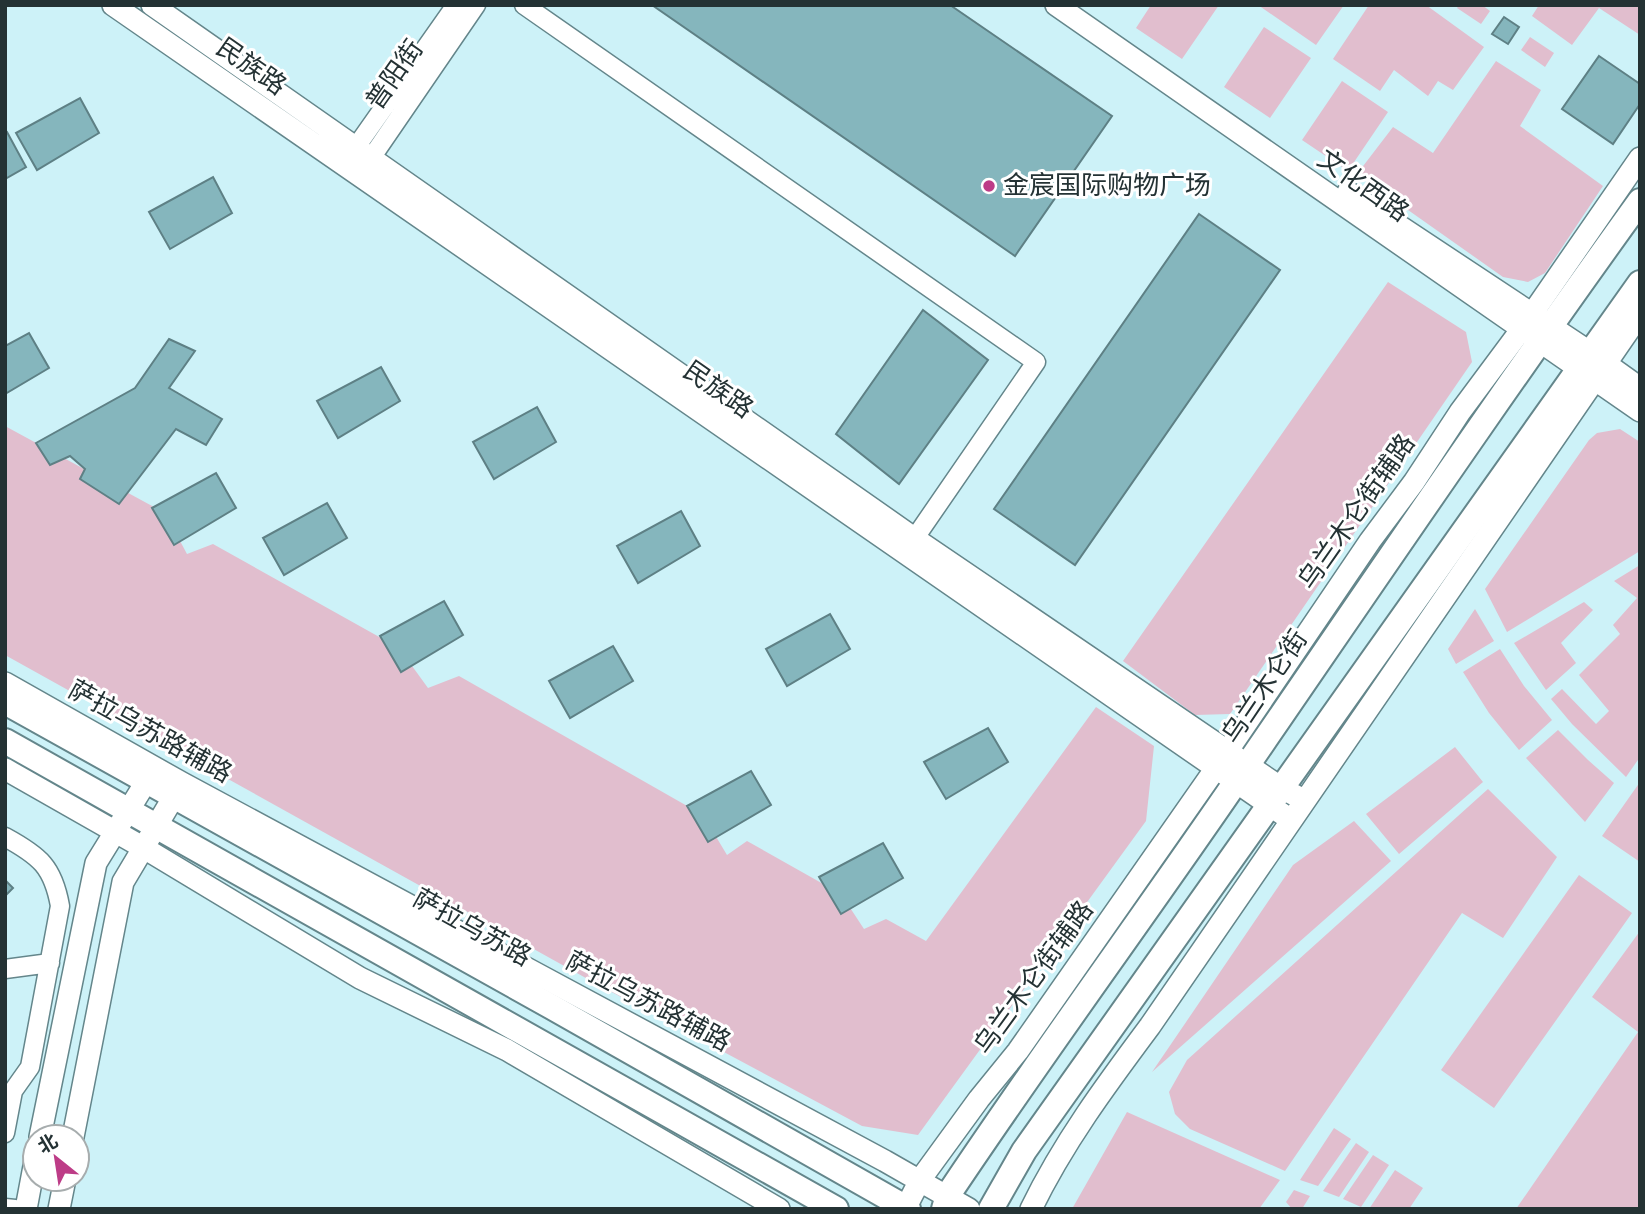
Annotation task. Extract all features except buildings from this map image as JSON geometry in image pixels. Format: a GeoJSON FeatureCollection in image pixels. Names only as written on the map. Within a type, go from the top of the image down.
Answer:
{"type":"FeatureCollection","features":[{"type":"Feature","properties":{"kind":"main road","name":"乌兰木仑街"},"geometry":{"type":"LineString","coordinates":[[946,1202],[1232,766],[1535,328],[1640,201]]}},
{"type":"Feature","properties":{"kind":"main road"},"geometry":{"type":"LineString","coordinates":[[991,1209],[1024,1151],[1286,799],[1593,366],[1640,283]]}},
{"type":"Feature","properties":{"kind":"main road","name":"萨拉乌苏路"},"geometry":{"type":"LineString","coordinates":[[5,702],[178,790],[906,1208]]}},
{"type":"Feature","properties":{"kind":"main road"},"geometry":{"type":"LineString","coordinates":[[5,741],[121,822],[712,1137],[836,1209]]}},
{"type":"Feature","properties":{"kind":"street","name":"民族路"},"geometry":{"type":"LineString","coordinates":[[113,5],[357,162],[909,546],[1232,766],[1286,799],[1291,820],[1150,1026],[1097,1097],[1051,1167],[1031,1209]]}},
{"type":"Feature","properties":{"kind":"street","name":"民族路"},"geometry":{"type":"LineString","coordinates":[[152,5],[357,162]]}},
{"type":"Feature","properties":{"kind":"street","name":"普阳街"},"geometry":{"type":"LineString","coordinates":[[357,162],[456,5]]}},
{"type":"Feature","properties":{"kind":"street","name":"普阳街"},"geometry":{"type":"LineString","coordinates":[[357,162],[476,5]]}},
{"type":"Feature","properties":{"kind":"street"},"geometry":{"type":"LineString","coordinates":[[524,5],[1036,362],[909,546]]}},
{"type":"Feature","properties":{"kind":"street","name":"文化西路"},"geometry":{"type":"LineString","coordinates":[[1056,5],[1535,328],[1593,366],[1640,388]]}},
{"type":"Feature","properties":{"kind":"street","name":"文化西路"},"geometry":{"type":"LineString","coordinates":[[1076,5],[1535,328]]}},
{"type":"Feature","properties":{"kind":"street"},"geometry":{"type":"LineString","coordinates":[[1535,328],[1640,158]]}},
{"type":"Feature","properties":{"kind":"street"},"geometry":{"type":"LineString","coordinates":[[1593,366],[1640,314]]}},
{"type":"Feature","properties":{"kind":"street","name":"文化西路"},"geometry":{"type":"LineString","coordinates":[[1593,366],[1640,411]]}},
{"type":"Feature","properties":{"kind":"street","name":"萨拉乌苏路辅路"},"geometry":{"type":"LineString","coordinates":[[5,683],[151,775]]}},
{"type":"Feature","properties":{"kind":"street","name":"乌兰木仑街辅路"},"geometry":{"type":"LineString","coordinates":[[906,1208],[920,1180],[979,1099],[1232,766]]}},
{"type":"Feature","properties":{"kind":"street"},"geometry":{"type":"LineString","coordinates":[[5,769],[121,822]]}},
{"type":"Feature","properties":{"kind":"street"},"geometry":{"type":"LineString","coordinates":[[43,1123],[96,863],[151,775]]}},
{"type":"Feature","properties":{"kind":"street"},"geometry":{"type":"LineString","coordinates":[[76,1123],[123,882],[178,790]]}},
{"type":"Feature","properties":{"kind":"street","name":"萨拉乌苏路辅路"},"geometry":{"type":"LineString","coordinates":[[178,790],[920,1180],[946,1202],[970,1209]]}},
{"type":"Feature","properties":{"kind":"street"},"geometry":{"type":"LineString","coordinates":[[5,837],[38,859],[55,880],[61,906],[30,1067],[13,1091],[5,1133]]}},
{"type":"Feature","properties":{"kind":"street"},"geometry":{"type":"LineString","coordinates":[[150,838],[360,978],[507,1050],[779,1209]]}},
{"type":"Feature","properties":{"kind":"street"},"geometry":{"type":"LineString","coordinates":[[5,969],[50,963]]}},
{"type":"Feature","properties":{"kind":"street"},"geometry":{"type":"LineString","coordinates":[[5,1208],[15,1209]]}},
{"type":"Feature","properties":{"kind":"shaded area"},"geometry":{"type":"Polygon","coordinates":[[[1151,5],[1219,5],[1182,59],[1136,28],[1151,5]]]}},
{"type":"Feature","properties":{"kind":"shaded area"},"geometry":{"type":"Polygon","coordinates":[[[1258,5],[1344,5],[1316,45],[1258,5]]]}},
{"type":"Feature","properties":{"kind":"shaded area"},"geometry":{"type":"Polygon","coordinates":[[[1369,5],[1426,5],[1484,47],[1453,90],[1438,81],[1428,96],[1394,70],[1380,91],[1333,59],[1369,5]]]}},
{"type":"Feature","properties":{"kind":"shaded area"},"geometry":{"type":"Polygon","coordinates":[[[1459,5],[1482,5],[1490,11],[1481,24],[1457,8],[1459,5]]]}},
{"type":"Feature","properties":{"kind":"shaded area"},"geometry":{"type":"Polygon","coordinates":[[[1539,5],[1640,5],[1640,35],[1599,8],[1572,45],[1532,16],[1539,5]]]}},
{"type":"Feature","properties":{"kind":"shaded area"},"geometry":{"type":"Polygon","coordinates":[[[1264,27],[1311,58],[1270,118],[1224,87],[1264,27]]]}},
{"type":"Feature","properties":{"kind":"shaded area"},"geometry":{"type":"Polygon","coordinates":[[[1530,37],[1554,53],[1545,67],[1521,50],[1530,37]]]}},
{"type":"Feature","properties":{"kind":"shaded area"},"geometry":{"type":"Polygon","coordinates":[[[1496,61],[1541,90],[1520,126],[1603,186],[1545,273],[1528,282],[1503,277],[1357,174],[1393,127],[1433,153],[1496,61]]]}},
{"type":"Feature","properties":{"kind":"shaded area"},"geometry":{"type":"Polygon","coordinates":[[[1342,81],[1388,112],[1348,171],[1302,140],[1342,81]]]}},
{"type":"Feature","properties":{"kind":"shaded area"},"geometry":{"type":"Polygon","coordinates":[[[1388,282],[1466,332],[1472,362],[1230,714],[1195,715],[1123,661],[1388,282]]]}},
{"type":"Feature","properties":{"kind":"shaded area"},"geometry":{"type":"Polygon","coordinates":[[[5,426],[165,513],[187,554],[213,544],[399,648],[428,688],[459,676],[703,815],[727,855],[747,841],[841,894],[864,929],[886,919],[926,941],[1096,707],[1154,746],[1146,821],[918,1135],[862,1126],[593,982],[5,655],[5,426]]]}},
{"type":"Feature","properties":{"kind":"shaded area"},"geometry":{"type":"Polygon","coordinates":[[[1620,429],[1640,442],[1640,551],[1507,632],[1485,589],[1589,440],[1597,433],[1620,429]]]}},
{"type":"Feature","properties":{"kind":"shaded area"},"geometry":{"type":"Polygon","coordinates":[[[1640,565],[1640,757],[1626,777],[1572,724],[1551,699],[1562,689],[1596,724],[1609,711],[1579,675],[1620,634],[1613,625],[1637,598],[1614,581],[1640,565]]]}},
{"type":"Feature","properties":{"kind":"shaded area"},"geometry":{"type":"Polygon","coordinates":[[[1584,602],[1593,610],[1561,643],[1576,663],[1546,690],[1514,643],[1584,602]]]}},
{"type":"Feature","properties":{"kind":"shaded area"},"geometry":{"type":"Polygon","coordinates":[[[1475,609],[1494,641],[1456,664],[1448,649],[1475,609]]]}},
{"type":"Feature","properties":{"kind":"shaded area"},"geometry":{"type":"Polygon","coordinates":[[[1500,649],[1524,686],[1552,720],[1519,750],[1489,713],[1463,672],[1500,649]]]}},
{"type":"Feature","properties":{"kind":"shaded area"},"geometry":{"type":"Polygon","coordinates":[[[1558,730],[1614,783],[1585,822],[1526,758],[1558,730]]]}},
{"type":"Feature","properties":{"kind":"shaded area"},"geometry":{"type":"Polygon","coordinates":[[[1455,747],[1483,782],[1399,854],[1366,814],[1455,747]]]}},
{"type":"Feature","properties":{"kind":"shaded area"},"geometry":{"type":"Polygon","coordinates":[[[1640,782],[1640,862],[1602,836],[1640,782]]]}},
{"type":"Feature","properties":{"kind":"shaded area"},"geometry":{"type":"Polygon","coordinates":[[[1488,789],[1557,857],[1503,938],[1462,913],[1285,1171],[1190,1129],[1175,1114],[1169,1092],[1187,1060],[1488,789]]]}},
{"type":"Feature","properties":{"kind":"shaded area"},"geometry":{"type":"Polygon","coordinates":[[[1354,821],[1391,861],[1152,1072],[1293,865],[1354,821]]]}},
{"type":"Feature","properties":{"kind":"shaded area"},"geometry":{"type":"Polygon","coordinates":[[[1579,875],[1632,913],[1494,1108],[1441,1070],[1579,875]]]}},
{"type":"Feature","properties":{"kind":"shaded area"},"geometry":{"type":"Polygon","coordinates":[[[1640,931],[1640,1209],[1516,1209],[1638,1032],[1592,997],[1640,931]]]}},
{"type":"Feature","properties":{"kind":"shaded area"},"geometry":{"type":"Polygon","coordinates":[[[1127,1112],[1280,1180],[1259,1209],[1072,1209],[1127,1112]]]}},
{"type":"Feature","properties":{"kind":"shaded area"},"geometry":{"type":"Polygon","coordinates":[[[1334,1128],[1351,1139],[1318,1186],[1300,1180],[1334,1128]]]}},
{"type":"Feature","properties":{"kind":"shaded area"},"geometry":{"type":"Polygon","coordinates":[[[1356,1143],[1369,1152],[1339,1197],[1323,1191],[1356,1143]]]}},
{"type":"Feature","properties":{"kind":"shaded area"},"geometry":{"type":"Polygon","coordinates":[[[1373,1155],[1389,1165],[1361,1207],[1343,1199],[1373,1155]]]}},
{"type":"Feature","properties":{"kind":"shaded area"},"geometry":{"type":"Polygon","coordinates":[[[1395,1170],[1423,1188],[1409,1209],[1369,1209],[1395,1170]]]}},
{"type":"Feature","properties":{"kind":"shaded area"},"geometry":{"type":"Polygon","coordinates":[[[1294,1190],[1310,1196],[1302,1209],[1292,1209],[1286,1202],[1294,1190]]]}},
{"type":"Feature","properties":{"kind":"place","name":"金宸国际购物广场"},"geometry":{"type":"Point","coordinates":[989,186]}}]}
